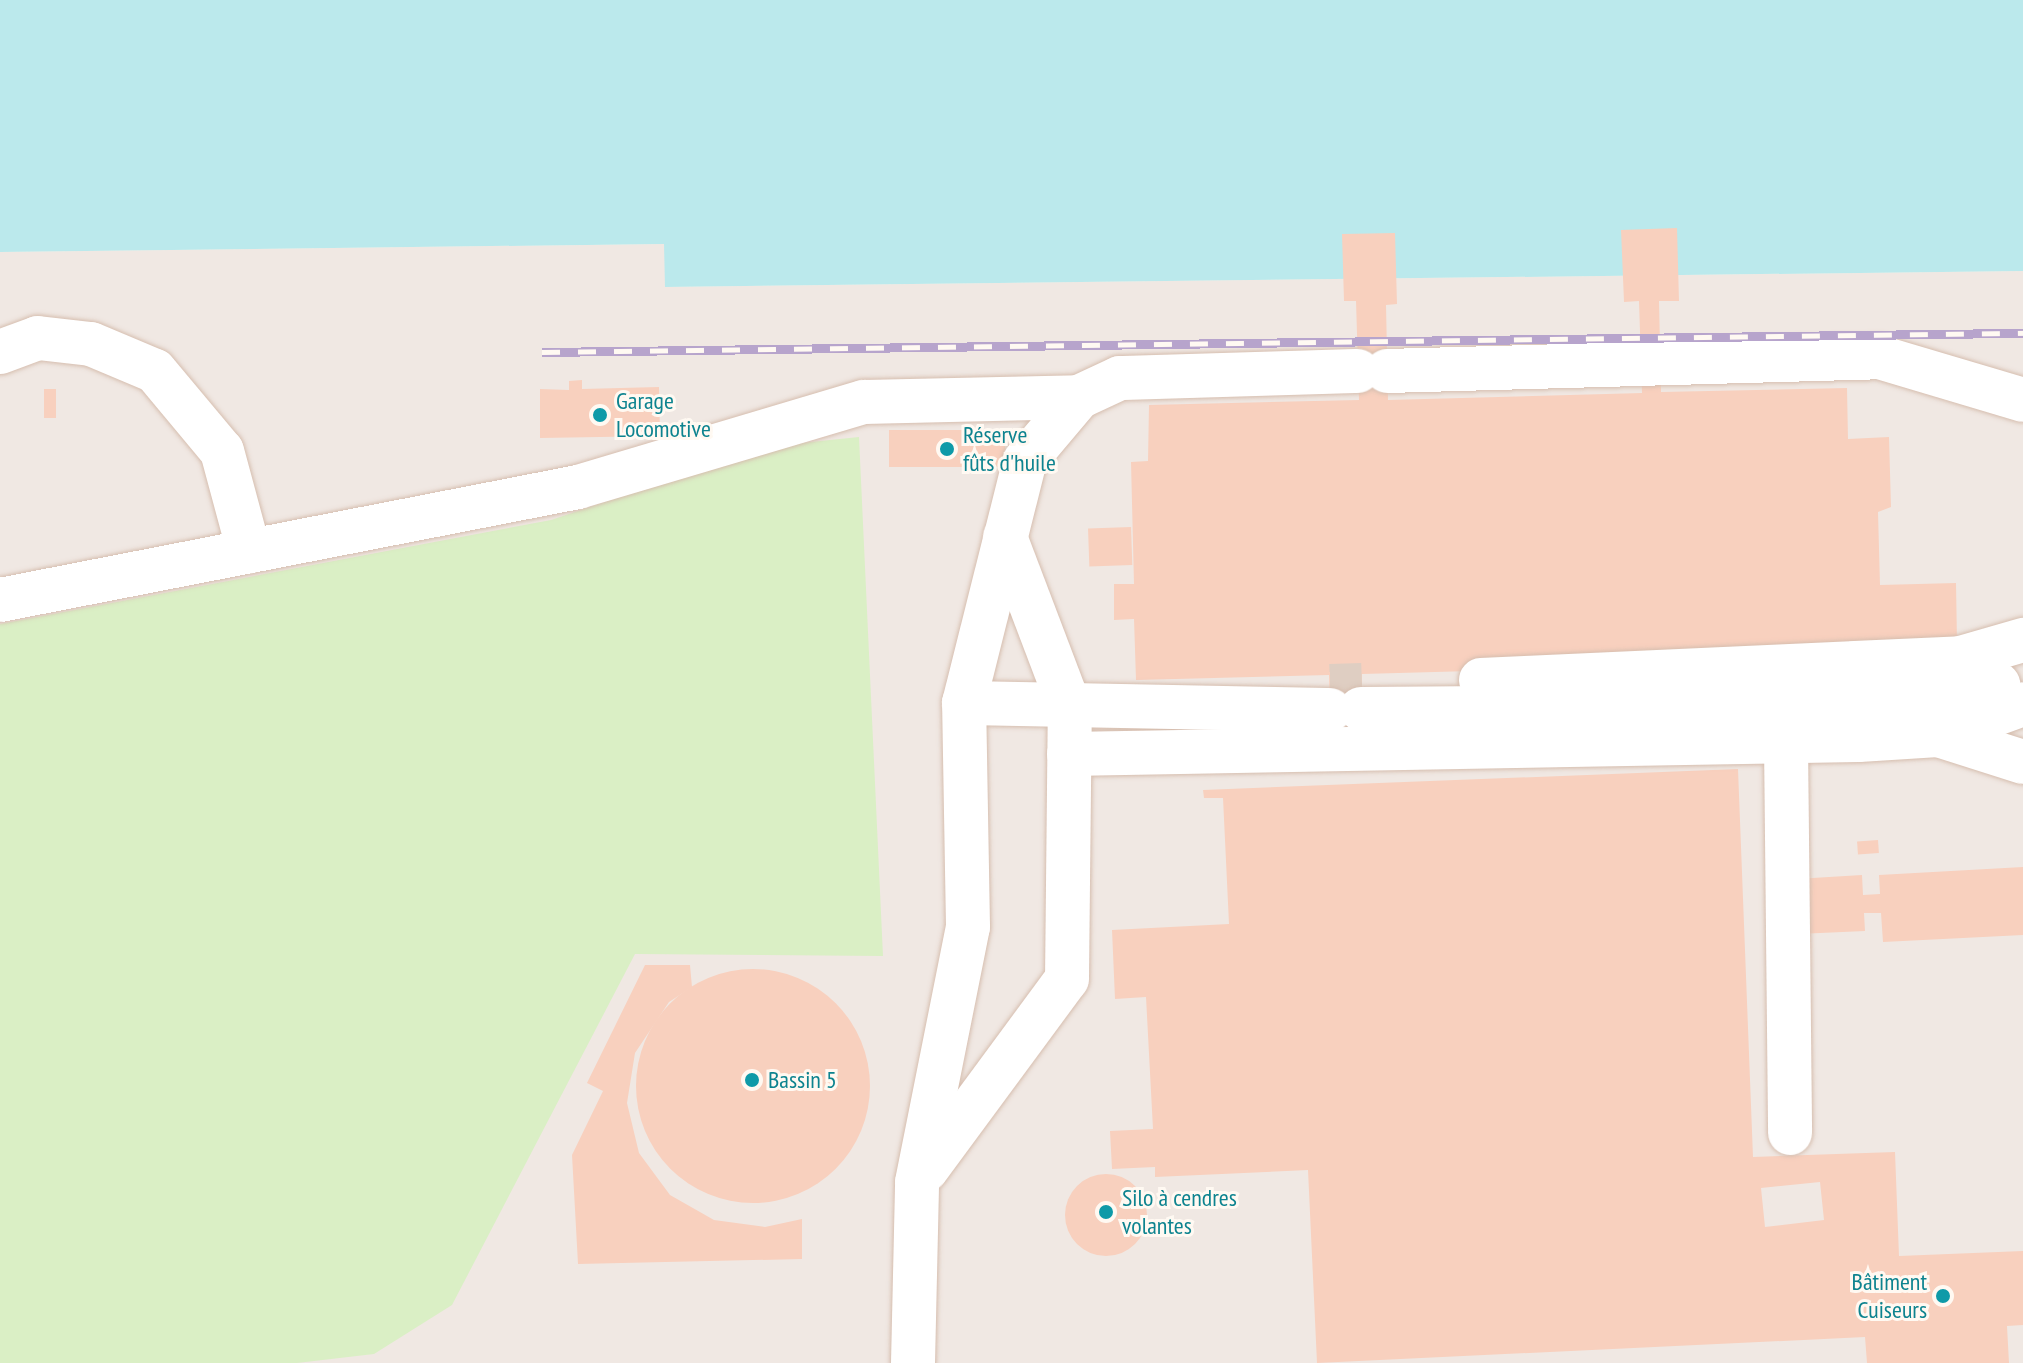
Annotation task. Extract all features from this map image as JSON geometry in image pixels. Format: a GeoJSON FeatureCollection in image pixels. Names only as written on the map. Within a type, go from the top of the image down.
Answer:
{"type":"FeatureCollection","features":[{"type":"Feature","properties":{"kind":"lane"},"geometry":{"type":"LineString","coordinates":[[0,352],[38,338],[91,344],[155,371],[222,451],[249,551]]}},
{"type":"Feature","properties":{"kind":"lane"},"geometry":{"type":"LineString","coordinates":[[0,600],[578,487],[864,402],[1079,397],[1120,378],[1879,357],[2023,400]]}},
{"type":"Feature","properties":{"kind":"lane"},"geometry":{"type":"LineString","coordinates":[[913,1363],[917,1182],[968,927],[964,703],[1025,461],[1079,397]]}},
{"type":"Feature","properties":{"kind":"lane"},"geometry":{"type":"LineString","coordinates":[[917,1182],[1067,979],[1070,708],[1005,537]]}},
{"type":"Feature","properties":{"kind":"lane"},"geometry":{"type":"LineString","coordinates":[[964,703],[1070,708],[1346,697],[1961,658],[2023,640]]}},
{"type":"Feature","properties":{"kind":"lane"},"geometry":{"type":"LineString","coordinates":[[1346,697],[1884,705],[1961,699],[2023,676]]}},
{"type":"Feature","properties":{"kind":"lane"},"geometry":{"type":"LineString","coordinates":[[1069,754],[1786,742],[1938,735],[2023,704]]}},
{"type":"Feature","properties":{"kind":"lane"},"geometry":{"type":"LineString","coordinates":[[1938,735],[2023,762]]}},
{"type":"Feature","properties":{"kind":"lane"},"geometry":{"type":"LineString","coordinates":[[1786,742],[1790,1133]]}},
{"type":"Feature","properties":{"kind":"shaded area"},"geometry":{"type":"Polygon","coordinates":[[[665,244],[665,287],[2023,271],[2023,1363],[0,1363],[0,252],[665,244]]]}},
{"type":"Feature","properties":{"kind":"green space"},"geometry":{"type":"Polygon","coordinates":[[[859,437],[883,956],[635,954],[452,1305],[374,1354],[297,1363],[0,1363],[0,624],[551,520],[772,446],[859,437]]]}},
{"type":"Feature","properties":{"kind":"water"},"geometry":{"type":"Polygon","coordinates":[[[0,0],[2023,0],[2023,271],[665,287],[664,244],[0,252],[0,0]]]}},
{"type":"Feature","properties":{"kind":"building"},"geometry":{"type":"Polygon","coordinates":[[[1677,228],[1679,301],[1659,301],[1661,392],[1847,388],[1848,439],[1889,437],[1891,507],[1878,512],[1880,585],[1956,583],[1957,642],[1919,659],[1362,674],[1361,738],[1331,739],[1329,675],[1136,680],[1134,619],[1114,620],[1114,584],[1134,584],[1131,462],[1148,461],[1149,405],[1359,400],[1356,301],[1344,301],[1342,234],[1395,233],[1397,304],[1386,305],[1388,400],[1642,393],[1639,301],[1624,302],[1621,230],[1677,228]]]}},
{"type":"Feature","properties":{"kind":"building","name":"Garage Locomotive"},"geometry":{"type":"Polygon","coordinates":[[[582,380],[582,389],[659,387],[660,436],[540,438],[540,389],[569,390],[569,381],[582,380]]]}},
{"type":"Feature","properties":{"kind":"building"},"geometry":{"type":"Polygon","coordinates":[[[44,389],[56,389],[56,418],[44,418],[44,389]]]}},
{"type":"Feature","properties":{"kind":"building","name":"Réserve fûts d'huile"},"geometry":{"type":"Polygon","coordinates":[[[889,430],[1005,430],[1005,467],[889,467],[889,430]]]}},
{"type":"Feature","properties":{"kind":"building"},"geometry":{"type":"Polygon","coordinates":[[[1131,527],[1132,565],[1089,566],[1088,529],[1131,527]]]}},
{"type":"Feature","properties":{"kind":"building"},"geometry":{"type":"Polygon","coordinates":[[[1738,769],[1753,1157],[1895,1152],[1899,1256],[2023,1251],[2023,1325],[2007,1326],[2009,1363],[1867,1363],[1865,1337],[1317,1363],[1308,1170],[1155,1177],[1155,1167],[1112,1169],[1110,1131],[1153,1129],[1146,997],[1115,999],[1112,930],[1229,924],[1223,798],[1204,798],[1203,790],[1738,769]],[[1820,1182],[1761,1188],[1765,1227],[1824,1220],[1820,1182]]]}},
{"type":"Feature","properties":{"kind":"building"},"geometry":{"type":"Polygon","coordinates":[[[1878,840],[1879,853],[1858,854],[1857,841],[1878,840]]]}},
{"type":"Feature","properties":{"kind":"building"},"geometry":{"type":"Polygon","coordinates":[[[2023,867],[2023,935],[1883,942],[1881,913],[1864,913],[1865,931],[1798,934],[1796,879],[1862,875],[1863,895],[1880,894],[1879,875],[2023,867]]]}},
{"type":"Feature","properties":{"kind":"building"},"geometry":{"type":"Polygon","coordinates":[[[645,965],[690,965],[692,987],[669,1002],[635,1053],[627,1103],[639,1153],[670,1195],[714,1220],[765,1227],[802,1219],[802,1259],[578,1264],[572,1155],[603,1091],[587,1083],[645,965]]]}},
{"type":"Feature","properties":{"kind":"building","name":"Bassin 5"},"geometry":{"type":"Polygon","coordinates":[[[753,969],[798,978],[836,1003],[861,1041],[870,1086],[861,1131],[836,1169],[798,1194],[753,1203],[708,1194],[670,1169],[645,1131],[636,1086],[645,1041],[670,1003],[708,978],[753,969]]]}},
{"type":"Feature","properties":{"kind":"building","name":"Silo à cendres volantes"},"geometry":{"type":"Polygon","coordinates":[[[1106,1174],[1122,1177],[1135,1186],[1144,1199],[1147,1215],[1144,1231],[1135,1244],[1122,1253],[1106,1256],[1090,1253],[1077,1244],[1068,1231],[1065,1215],[1068,1199],[1077,1186],[1090,1177],[1106,1174]]]}},
{"type":"Feature","properties":{"kind":"tunnel"},"geometry":{"type":"LineString","coordinates":[[1330,686],[1362,685]]}},
{"type":"Feature","properties":{"kind":"railway"},"geometry":{"type":"LineString","coordinates":[[542,352],[2023,333]]}},
{"type":"Feature","properties":{"kind":"place","name":"Garage Locomotive"},"geometry":{"type":"Point","coordinates":[600,415]}},
{"type":"Feature","properties":{"kind":"place","name":"Réserve fûts d'huile"},"geometry":{"type":"Point","coordinates":[947,449]}},
{"type":"Feature","properties":{"kind":"place","name":"Bassin 5"},"geometry":{"type":"Point","coordinates":[752,1080]}},
{"type":"Feature","properties":{"kind":"place","name":"Silo à cendres volantes"},"geometry":{"type":"Point","coordinates":[1106,1212]}},
{"type":"Feature","properties":{"kind":"place","name":"Bâtiment Cuiseurs"},"geometry":{"type":"Point","coordinates":[1943,1296]}}]}
